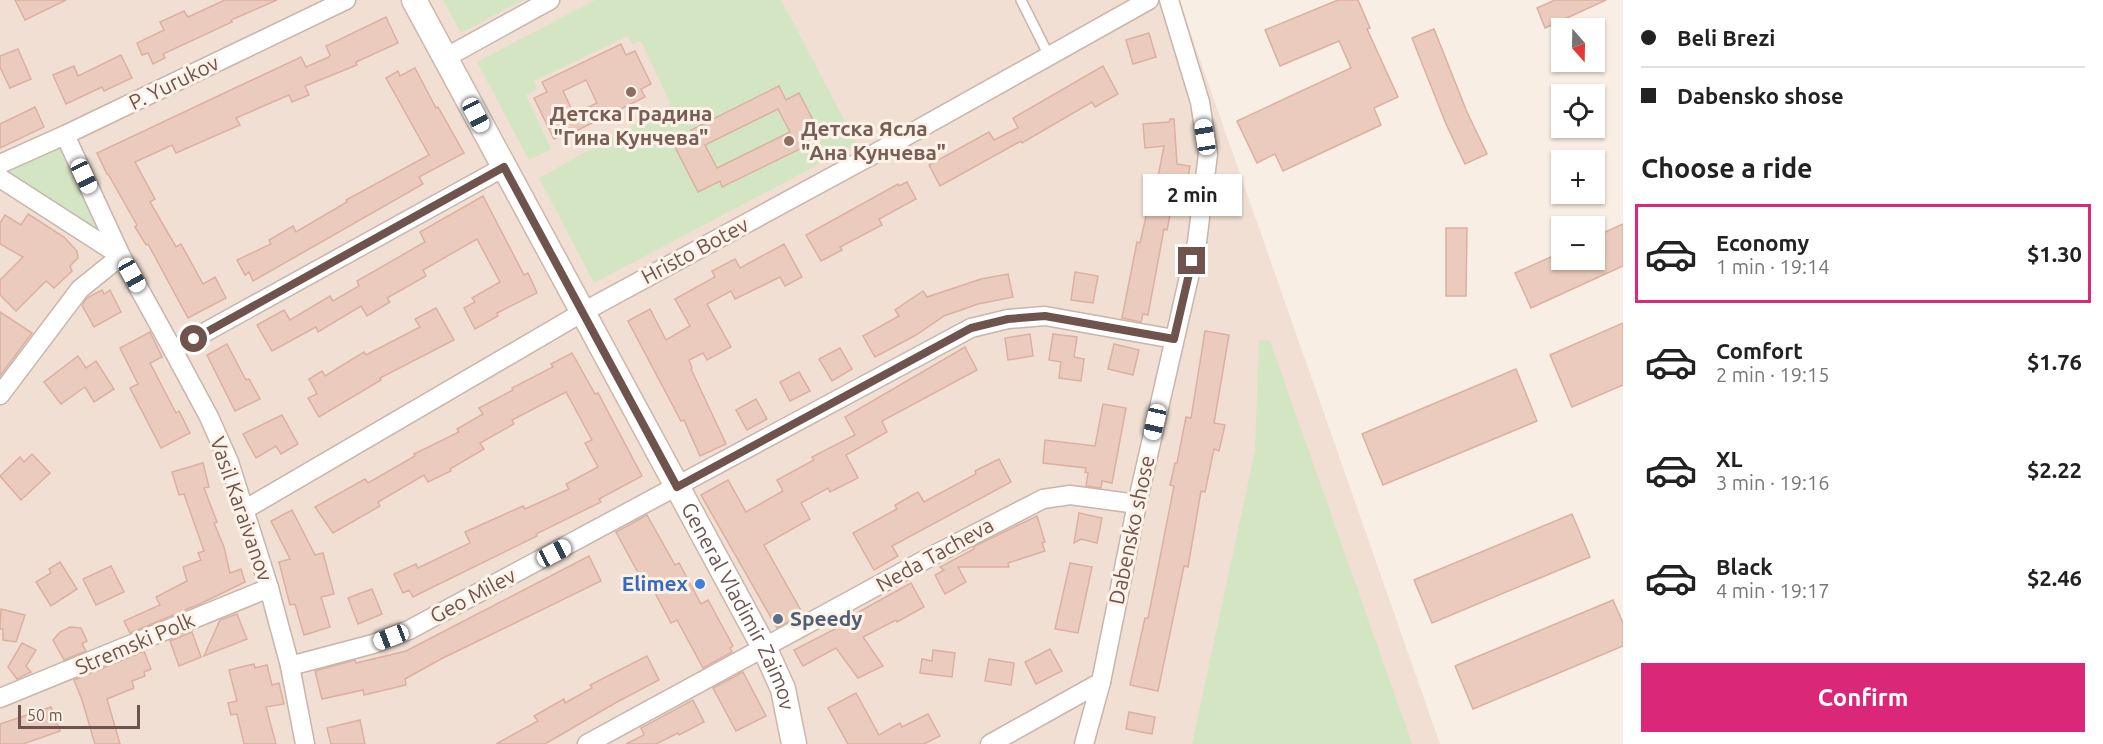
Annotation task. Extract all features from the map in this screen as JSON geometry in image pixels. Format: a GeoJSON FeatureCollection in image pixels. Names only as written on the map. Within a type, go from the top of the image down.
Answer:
{"type":"FeatureCollection","features":[{"type":"Feature","properties":{"kind":"street","name":"P. Yurukov"},"geometry":{"type":"LineString","coordinates":[[0,164],[346,0]]}},
{"type":"Feature","properties":{"kind":"street","name":"General Vladimir Zaimov"},"geometry":{"type":"LineString","coordinates":[[414,0],[765,649],[783,689],[794,744]]}},
{"type":"Feature","properties":{"kind":"street"},"geometry":{"type":"LineString","coordinates":[[445,58],[550,0]]}},
{"type":"Feature","properties":{"kind":"street","name":"Hristo Botev"},"geometry":{"type":"LineString","coordinates":[[244,510],[583,312],[874,154],[1149,0]]}},
{"type":"Feature","properties":{"kind":"street","name":"Dabensko shose"},"geometry":{"type":"LineString","coordinates":[[1084,744],[1101,682],[1137,504],[1197,242],[1208,154],[1200,102],[1169,0]]}},
{"type":"Feature","properties":{"kind":"street","name":"Vasil Karaivanov"},"geometry":{"type":"LineString","coordinates":[[65,135],[122,256],[209,417],[229,462],[269,588],[290,666],[305,744]]}},
{"type":"Feature","properties":{"kind":"street"},"geometry":{"type":"LineString","coordinates":[[173,350],[504,167]]}},
{"type":"Feature","properties":{"kind":"street","name":"Vasil Karaivanov"},"geometry":{"type":"LineString","coordinates":[[0,178],[122,256]]}},
{"type":"Feature","properties":{"kind":"street"},"geometry":{"type":"LineString","coordinates":[[0,395],[80,289],[122,256]]}},
{"type":"Feature","properties":{"kind":"street","name":"Geo Milev"},"geometry":{"type":"LineString","coordinates":[[290,666],[373,644],[409,630],[971,328],[1008,319],[1045,316],[1174,339]]}},
{"type":"Feature","properties":{"kind":"street","name":"Neda Tacheva"},"geometry":{"type":"LineString","coordinates":[[587,744],[940,552],[1043,499],[1070,495],[1137,504]]}},
{"type":"Feature","properties":{"kind":"street","name":"Stremski Polk"},"geometry":{"type":"LineString","coordinates":[[0,698],[269,588]]}},
{"type":"Feature","properties":{"kind":"street"},"geometry":{"type":"LineString","coordinates":[[990,744],[1101,682]]}},
{"type":"Feature","properties":{"kind":"lane"},"geometry":{"type":"LineString","coordinates":[[1021,0],[1049,56]]}},
{"type":"Feature","properties":{"kind":"shaded area"},"geometry":{"type":"Polygon","coordinates":[[[0,0],[1179,0],[1440,744],[0,744],[0,0]]]}},
{"type":"Feature","properties":{"kind":"green space"},"geometry":{"type":"Polygon","coordinates":[[[443,0],[523,0],[461,33],[443,0]]]}},
{"type":"Feature","properties":{"kind":"green space"},"geometry":{"type":"Polygon","coordinates":[[[595,0],[781,0],[857,144],[594,283],[539,178],[671,105],[641,41],[632,44],[628,36],[534,81],[537,89],[526,95],[551,149],[529,160],[477,62],[595,0]]]}},
{"type":"Feature","properties":{"kind":"green space"},"geometry":{"type":"Polygon","coordinates":[[[65,135],[121,256],[0,178],[0,164],[65,135]]]}},
{"type":"Feature","properties":{"kind":"green space"},"geometry":{"type":"Polygon","coordinates":[[[1259,340],[1270,341],[1412,744],[1192,744],[1255,451],[1259,340]]]}},
{"type":"Feature","properties":{"kind":"building"},"geometry":{"type":"Polygon","coordinates":[[[15,0],[66,0],[25,20],[15,0]]]}},
{"type":"Feature","properties":{"kind":"building"},"geometry":{"type":"Polygon","coordinates":[[[225,0],[277,0],[163,54],[165,58],[153,64],[148,53],[142,55],[137,43],[164,30],[160,22],[184,11],[188,17],[225,0]]]}},
{"type":"Feature","properties":{"kind":"building"},"geometry":{"type":"Polygon","coordinates":[[[1338,0],[1358,0],[1370,28],[1367,29],[1398,97],[1374,108],[1381,125],[1283,171],[1275,154],[1257,163],[1237,121],[1351,68],[1339,41],[1280,66],[1265,30],[1338,0]]]}},
{"type":"Feature","properties":{"kind":"building"},"geometry":{"type":"Polygon","coordinates":[[[1555,0],[1606,0],[1567,18],[1551,18],[1551,25],[1545,28],[1537,8],[1555,0]]]}},
{"type":"Feature","properties":{"kind":"building"},"geometry":{"type":"Polygon","coordinates":[[[386,17],[398,43],[356,62],[357,65],[305,86],[309,95],[292,102],[289,95],[236,118],[240,125],[176,153],[172,145],[135,162],[155,199],[150,202],[176,247],[181,244],[203,284],[215,277],[226,298],[188,318],[148,244],[146,245],[135,227],[137,225],[97,153],[301,57],[306,67],[329,57],[326,46],[386,17]]]}},
{"type":"Feature","properties":{"kind":"building"},"geometry":{"type":"Polygon","coordinates":[[[1434,29],[1467,112],[1487,154],[1465,164],[1446,124],[1412,38],[1434,29]]]}},
{"type":"Feature","properties":{"kind":"building"},"geometry":{"type":"Polygon","coordinates":[[[1149,33],[1156,57],[1133,64],[1126,40],[1149,33]]]}},
{"type":"Feature","properties":{"kind":"building","name":"Детска Градина \"Гина Кунчева\""},"geometry":{"type":"Polygon","coordinates":[[[621,44],[626,55],[635,51],[651,84],[641,89],[645,97],[568,135],[567,133],[554,139],[534,98],[547,92],[542,82],[621,44]],[[586,80],[563,91],[574,114],[597,103],[586,80]]]}},
{"type":"Feature","properties":{"kind":"building"},"geometry":{"type":"Polygon","coordinates":[[[18,49],[31,79],[10,88],[0,67],[0,56],[18,49]]]}},
{"type":"Feature","properties":{"kind":"building"},"geometry":{"type":"Polygon","coordinates":[[[121,55],[132,78],[104,91],[102,87],[66,104],[53,75],[74,66],[78,76],[121,55]]]}},
{"type":"Feature","properties":{"kind":"building"},"geometry":{"type":"Polygon","coordinates":[[[1103,66],[1118,94],[1095,107],[1092,102],[1022,143],[1021,141],[940,186],[929,165],[989,132],[994,140],[1018,128],[1013,118],[1103,66]]]}},
{"type":"Feature","properties":{"kind":"building"},"geometry":{"type":"Polygon","coordinates":[[[415,68],[464,153],[419,177],[423,184],[253,281],[249,272],[245,275],[237,260],[271,244],[269,240],[293,226],[296,232],[347,202],[346,200],[429,155],[386,78],[398,71],[400,76],[415,68]]]}},
{"type":"Feature","properties":{"kind":"building","name":"Детска Ясла \"Ана Кунчева\""},"geometry":{"type":"Polygon","coordinates":[[[779,86],[786,100],[799,93],[817,128],[803,135],[808,145],[722,187],[720,181],[698,192],[675,147],[695,137],[691,130],[779,86]],[[778,109],[705,145],[717,168],[790,132],[778,109]]]}},
{"type":"Feature","properties":{"kind":"building"},"geometry":{"type":"Polygon","coordinates":[[[35,107],[44,127],[0,148],[0,124],[35,107]]]}},
{"type":"Feature","properties":{"kind":"building"},"geometry":{"type":"Polygon","coordinates":[[[1170,119],[1174,119],[1177,164],[1190,166],[1185,192],[1175,190],[1167,230],[1164,229],[1148,315],[1143,314],[1141,322],[1122,318],[1137,242],[1140,243],[1149,203],[1153,203],[1164,146],[1145,148],[1143,124],[1169,122],[1170,119]]]}},
{"type":"Feature","properties":{"kind":"building"},"geometry":{"type":"Polygon","coordinates":[[[907,182],[916,199],[879,219],[882,225],[840,247],[842,250],[821,261],[806,235],[898,184],[899,186],[907,182]]]}},
{"type":"Feature","properties":{"kind":"building"},"geometry":{"type":"Polygon","coordinates":[[[483,196],[524,275],[528,273],[537,293],[497,313],[498,316],[475,329],[464,308],[475,302],[472,298],[500,282],[477,239],[423,270],[426,276],[387,298],[390,302],[367,316],[361,306],[318,332],[316,327],[272,351],[257,325],[284,310],[290,320],[330,296],[333,301],[359,286],[357,281],[425,242],[420,232],[483,196]]]}},
{"type":"Feature","properties":{"kind":"building"},"geometry":{"type":"Polygon","coordinates":[[[28,214],[64,237],[77,251],[78,258],[70,266],[72,271],[54,288],[46,281],[16,311],[0,295],[0,280],[23,257],[0,244],[0,223],[5,215],[21,225],[28,214]]]}},
{"type":"Feature","properties":{"kind":"building"},"geometry":{"type":"Polygon","coordinates":[[[1623,224],[1623,266],[1531,308],[1515,273],[1551,257],[1551,270],[1605,270],[1605,232],[1623,224]]]}},
{"type":"Feature","properties":{"kind":"building"},"geometry":{"type":"Polygon","coordinates":[[[1446,228],[1467,228],[1466,296],[1446,296],[1446,228]]]}},
{"type":"Feature","properties":{"kind":"building"},"geometry":{"type":"Polygon","coordinates":[[[784,244],[802,277],[785,286],[780,277],[735,299],[731,291],[707,304],[731,347],[707,360],[703,353],[689,360],[726,444],[700,456],[684,420],[681,421],[628,321],[650,309],[666,340],[690,326],[675,299],[715,277],[712,271],[735,259],[740,268],[784,244]]]}},
{"type":"Feature","properties":{"kind":"building"},"geometry":{"type":"Polygon","coordinates":[[[1075,272],[1098,276],[1093,303],[1071,300],[1075,272]]]}},
{"type":"Feature","properties":{"kind":"building"},"geometry":{"type":"Polygon","coordinates":[[[1008,274],[1013,297],[978,304],[944,316],[916,335],[875,357],[863,336],[899,316],[895,310],[923,291],[927,297],[981,279],[1008,274]]]}},
{"type":"Feature","properties":{"kind":"building"},"geometry":{"type":"Polygon","coordinates":[[[102,290],[104,294],[110,290],[121,312],[94,327],[82,305],[87,298],[102,290]]]}},
{"type":"Feature","properties":{"kind":"building"},"geometry":{"type":"Polygon","coordinates":[[[436,308],[454,340],[380,378],[381,380],[319,417],[308,398],[317,394],[309,379],[322,371],[325,376],[364,352],[366,355],[420,327],[415,319],[436,308]]]}},
{"type":"Feature","properties":{"kind":"building"},"geometry":{"type":"Polygon","coordinates":[[[0,312],[32,333],[0,376],[0,312]]]}},
{"type":"Feature","properties":{"kind":"building"},"geometry":{"type":"Polygon","coordinates":[[[1623,323],[1623,385],[1572,407],[1550,355],[1623,323]]]}},
{"type":"Feature","properties":{"kind":"building"},"geometry":{"type":"Polygon","coordinates":[[[1205,331],[1229,335],[1214,423],[1225,425],[1219,451],[1214,449],[1205,492],[1201,491],[1188,567],[1184,566],[1158,691],[1130,685],[1145,618],[1148,618],[1174,486],[1170,485],[1175,463],[1177,463],[1186,417],[1191,418],[1205,331]]]}},
{"type":"Feature","properties":{"kind":"building"},"geometry":{"type":"Polygon","coordinates":[[[150,332],[162,357],[150,363],[176,413],[179,411],[190,433],[161,448],[130,388],[138,384],[120,348],[150,332]]]}},
{"type":"Feature","properties":{"kind":"building"},"geometry":{"type":"Polygon","coordinates":[[[1030,334],[1033,356],[1008,360],[1005,338],[1030,334]]]}},
{"type":"Feature","properties":{"kind":"building"},"geometry":{"type":"Polygon","coordinates":[[[1053,334],[1077,337],[1074,357],[1084,359],[1081,381],[1059,378],[1061,362],[1049,360],[1053,334]]]}},
{"type":"Feature","properties":{"kind":"building"},"geometry":{"type":"Polygon","coordinates":[[[227,344],[246,380],[249,379],[260,399],[235,411],[207,355],[227,344]]]}},
{"type":"Feature","properties":{"kind":"building"},"geometry":{"type":"Polygon","coordinates":[[[1114,344],[1139,350],[1133,375],[1108,369],[1114,344]]]}},
{"type":"Feature","properties":{"kind":"building"},"geometry":{"type":"Polygon","coordinates":[[[965,347],[977,370],[882,421],[887,432],[846,455],[858,478],[830,492],[828,488],[801,503],[810,519],[764,545],[803,614],[777,628],[701,495],[728,480],[746,512],[783,491],[777,480],[814,460],[812,457],[855,435],[845,417],[965,347]]]}},
{"type":"Feature","properties":{"kind":"building"},"geometry":{"type":"Polygon","coordinates":[[[840,348],[852,369],[832,381],[819,359],[840,348]]]}},
{"type":"Feature","properties":{"kind":"building"},"geometry":{"type":"Polygon","coordinates":[[[572,353],[595,394],[598,393],[642,476],[599,499],[601,502],[413,597],[409,590],[403,593],[394,574],[416,564],[418,568],[470,543],[465,532],[523,506],[525,509],[569,489],[566,484],[598,467],[585,443],[592,440],[566,392],[512,420],[514,424],[480,443],[484,449],[450,469],[451,471],[428,482],[424,475],[378,502],[380,506],[333,533],[315,507],[365,479],[368,483],[415,456],[414,454],[459,432],[457,429],[483,414],[479,408],[553,367],[551,364],[572,353]]]}},
{"type":"Feature","properties":{"kind":"building"},"geometry":{"type":"Polygon","coordinates":[[[78,356],[86,368],[96,361],[114,389],[94,402],[85,387],[61,404],[44,382],[78,356]]]}},
{"type":"Feature","properties":{"kind":"building"},"geometry":{"type":"Polygon","coordinates":[[[1516,369],[1537,421],[1383,485],[1362,434],[1516,369]]]}},
{"type":"Feature","properties":{"kind":"building"},"geometry":{"type":"Polygon","coordinates":[[[799,372],[810,391],[790,401],[780,382],[799,372]]]}},
{"type":"Feature","properties":{"kind":"building"},"geometry":{"type":"Polygon","coordinates":[[[756,399],[767,419],[747,430],[736,410],[756,399]]]}},
{"type":"Feature","properties":{"kind":"building"},"geometry":{"type":"Polygon","coordinates":[[[1103,404],[1126,408],[1112,483],[1102,481],[1101,488],[1086,486],[1088,473],[1085,472],[1086,468],[1043,463],[1045,440],[1095,446],[1103,404]]]}},
{"type":"Feature","properties":{"kind":"building"},"geometry":{"type":"Polygon","coordinates":[[[282,415],[298,444],[281,454],[276,446],[256,458],[243,434],[282,415]]]}},
{"type":"Feature","properties":{"kind":"building"},"geometry":{"type":"Polygon","coordinates":[[[32,454],[50,473],[21,500],[0,476],[20,457],[24,462],[32,454]]]}},
{"type":"Feature","properties":{"kind":"building"},"geometry":{"type":"Polygon","coordinates":[[[999,459],[1011,482],[892,546],[898,556],[874,570],[853,533],[897,509],[895,505],[918,492],[924,502],[999,459]]]}},
{"type":"Feature","properties":{"kind":"building"},"geometry":{"type":"Polygon","coordinates":[[[203,463],[209,487],[204,488],[217,522],[214,523],[224,547],[230,573],[241,569],[245,582],[130,633],[124,621],[160,605],[156,597],[187,581],[183,567],[201,560],[198,553],[204,551],[184,494],[179,495],[172,472],[203,463]]]}},
{"type":"Feature","properties":{"kind":"building"},"geometry":{"type":"Polygon","coordinates":[[[292,510],[315,555],[323,553],[334,594],[321,597],[330,627],[304,635],[295,604],[290,605],[279,562],[290,559],[271,521],[292,510]]]}},
{"type":"Feature","properties":{"kind":"building"},"geometry":{"type":"Polygon","coordinates":[[[1079,513],[1102,518],[1097,543],[1081,539],[1074,543],[1079,513]]]}},
{"type":"Feature","properties":{"kind":"building"},"geometry":{"type":"Polygon","coordinates":[[[1572,514],[1590,557],[1432,623],[1414,580],[1572,514]]]}},
{"type":"Feature","properties":{"kind":"building"},"geometry":{"type":"Polygon","coordinates":[[[647,515],[675,565],[679,563],[701,604],[708,600],[733,646],[730,648],[732,652],[703,668],[677,620],[671,623],[647,578],[642,580],[616,532],[647,515]]]}},
{"type":"Feature","properties":{"kind":"building"},"geometry":{"type":"Polygon","coordinates":[[[1037,516],[1045,542],[1042,543],[1045,551],[1008,563],[1009,567],[958,567],[966,582],[945,594],[935,575],[944,570],[940,567],[974,549],[973,547],[1037,516]]]}},
{"type":"Feature","properties":{"kind":"building"},"geometry":{"type":"Polygon","coordinates":[[[589,556],[601,581],[441,659],[405,679],[406,685],[364,695],[363,690],[322,699],[315,671],[355,660],[356,663],[406,651],[589,556]]]}},
{"type":"Feature","properties":{"kind":"building"},"geometry":{"type":"Polygon","coordinates":[[[60,562],[77,589],[51,606],[36,582],[51,573],[49,569],[60,562]]]}},
{"type":"Feature","properties":{"kind":"building"},"geometry":{"type":"Polygon","coordinates":[[[1070,563],[1092,567],[1078,633],[1055,629],[1070,563]]]}},
{"type":"Feature","properties":{"kind":"building"},"geometry":{"type":"Polygon","coordinates":[[[111,566],[124,592],[96,605],[83,579],[111,566]]]}},
{"type":"Feature","properties":{"kind":"building"},"geometry":{"type":"Polygon","coordinates":[[[911,583],[924,607],[863,637],[883,666],[858,678],[836,648],[803,666],[794,650],[835,629],[833,626],[911,583]]]}},
{"type":"Feature","properties":{"kind":"building"},"geometry":{"type":"Polygon","coordinates":[[[372,589],[382,614],[358,624],[348,598],[372,589]]]}},
{"type":"Feature","properties":{"kind":"building"},"geometry":{"type":"Polygon","coordinates":[[[1613,600],[1623,623],[1623,646],[1473,709],[1455,666],[1613,600]]]}},
{"type":"Feature","properties":{"kind":"building"},"geometry":{"type":"Polygon","coordinates":[[[1,609],[25,615],[16,642],[3,640],[3,629],[0,629],[1,609]]]}},
{"type":"Feature","properties":{"kind":"building"},"geometry":{"type":"Polygon","coordinates":[[[237,614],[247,639],[204,656],[220,620],[237,614]]]}},
{"type":"Feature","properties":{"kind":"building"},"geometry":{"type":"Polygon","coordinates":[[[70,627],[81,628],[87,641],[82,644],[86,651],[64,660],[53,640],[60,632],[70,627]]]}},
{"type":"Feature","properties":{"kind":"building"},"geometry":{"type":"Polygon","coordinates":[[[192,632],[201,657],[179,666],[170,641],[192,632]]]}},
{"type":"Feature","properties":{"kind":"building"},"geometry":{"type":"Polygon","coordinates":[[[22,643],[36,650],[26,666],[31,672],[17,679],[8,667],[22,643]]]}},
{"type":"Feature","properties":{"kind":"building"},"geometry":{"type":"Polygon","coordinates":[[[1050,649],[1062,671],[1036,684],[1025,662],[1050,649]]]}},
{"type":"Feature","properties":{"kind":"building"},"geometry":{"type":"Polygon","coordinates":[[[933,650],[955,653],[952,677],[920,673],[922,659],[932,661],[933,650]]]}},
{"type":"Feature","properties":{"kind":"building"},"geometry":{"type":"Polygon","coordinates":[[[144,651],[151,669],[144,672],[145,676],[132,681],[134,688],[107,699],[120,744],[95,744],[74,680],[144,651]]]}},
{"type":"Feature","properties":{"kind":"building"},"geometry":{"type":"Polygon","coordinates":[[[647,656],[659,680],[545,744],[496,744],[538,721],[534,716],[564,699],[565,703],[592,688],[590,685],[647,656]]]}},
{"type":"Feature","properties":{"kind":"building"},"geometry":{"type":"Polygon","coordinates":[[[989,659],[1014,663],[1011,685],[985,681],[989,659]]]}},
{"type":"Feature","properties":{"kind":"building"},"geometry":{"type":"Polygon","coordinates":[[[254,664],[255,668],[267,665],[272,685],[279,683],[284,704],[266,707],[276,744],[244,744],[237,714],[231,715],[228,703],[237,701],[229,670],[254,664]]]}},
{"type":"Feature","properties":{"kind":"building"},"geometry":{"type":"Polygon","coordinates":[[[743,672],[766,716],[736,731],[713,688],[743,672]]]}},
{"type":"Feature","properties":{"kind":"building"},"geometry":{"type":"Polygon","coordinates":[[[856,693],[879,735],[900,723],[902,727],[928,714],[940,736],[924,744],[848,744],[828,708],[856,693]]]}},
{"type":"Feature","properties":{"kind":"building"},"geometry":{"type":"Polygon","coordinates":[[[693,700],[704,722],[656,744],[626,744],[644,735],[641,728],[693,700]]]}},
{"type":"Feature","properties":{"kind":"building"},"geometry":{"type":"Polygon","coordinates":[[[51,707],[60,731],[23,744],[0,744],[0,724],[51,707]]]}},
{"type":"Feature","properties":{"kind":"building"},"geometry":{"type":"Polygon","coordinates":[[[1129,712],[1155,717],[1152,734],[1126,729],[1129,712]]]}},
{"type":"Feature","properties":{"kind":"building"},"geometry":{"type":"Polygon","coordinates":[[[360,720],[365,744],[331,744],[327,728],[360,720]]]}},
{"type":"Feature","properties":{"kind":"place","name":"Детска Градина \"Гина Кунчева\""},"geometry":{"type":"Point","coordinates":[631,92]}},
{"type":"Feature","properties":{"kind":"place","name":"Детска Ясла \"Ана Кунчева\""},"geometry":{"type":"Point","coordinates":[789,141]}},
{"type":"Feature","properties":{"kind":"place","name":"Elimex"},"geometry":{"type":"Point","coordinates":[700,584]}},
{"type":"Feature","properties":{"kind":"place","name":"Speedy"},"geometry":{"type":"Point","coordinates":[778,619]}},
{"type":"Feature","properties":{"kind":"route"},"geometry":{"type":"LineString","coordinates":[[194,339],[504,167],[677,487],[971,328],[1008,319],[1045,316],[1174,339],[1192,261]]}}]}
